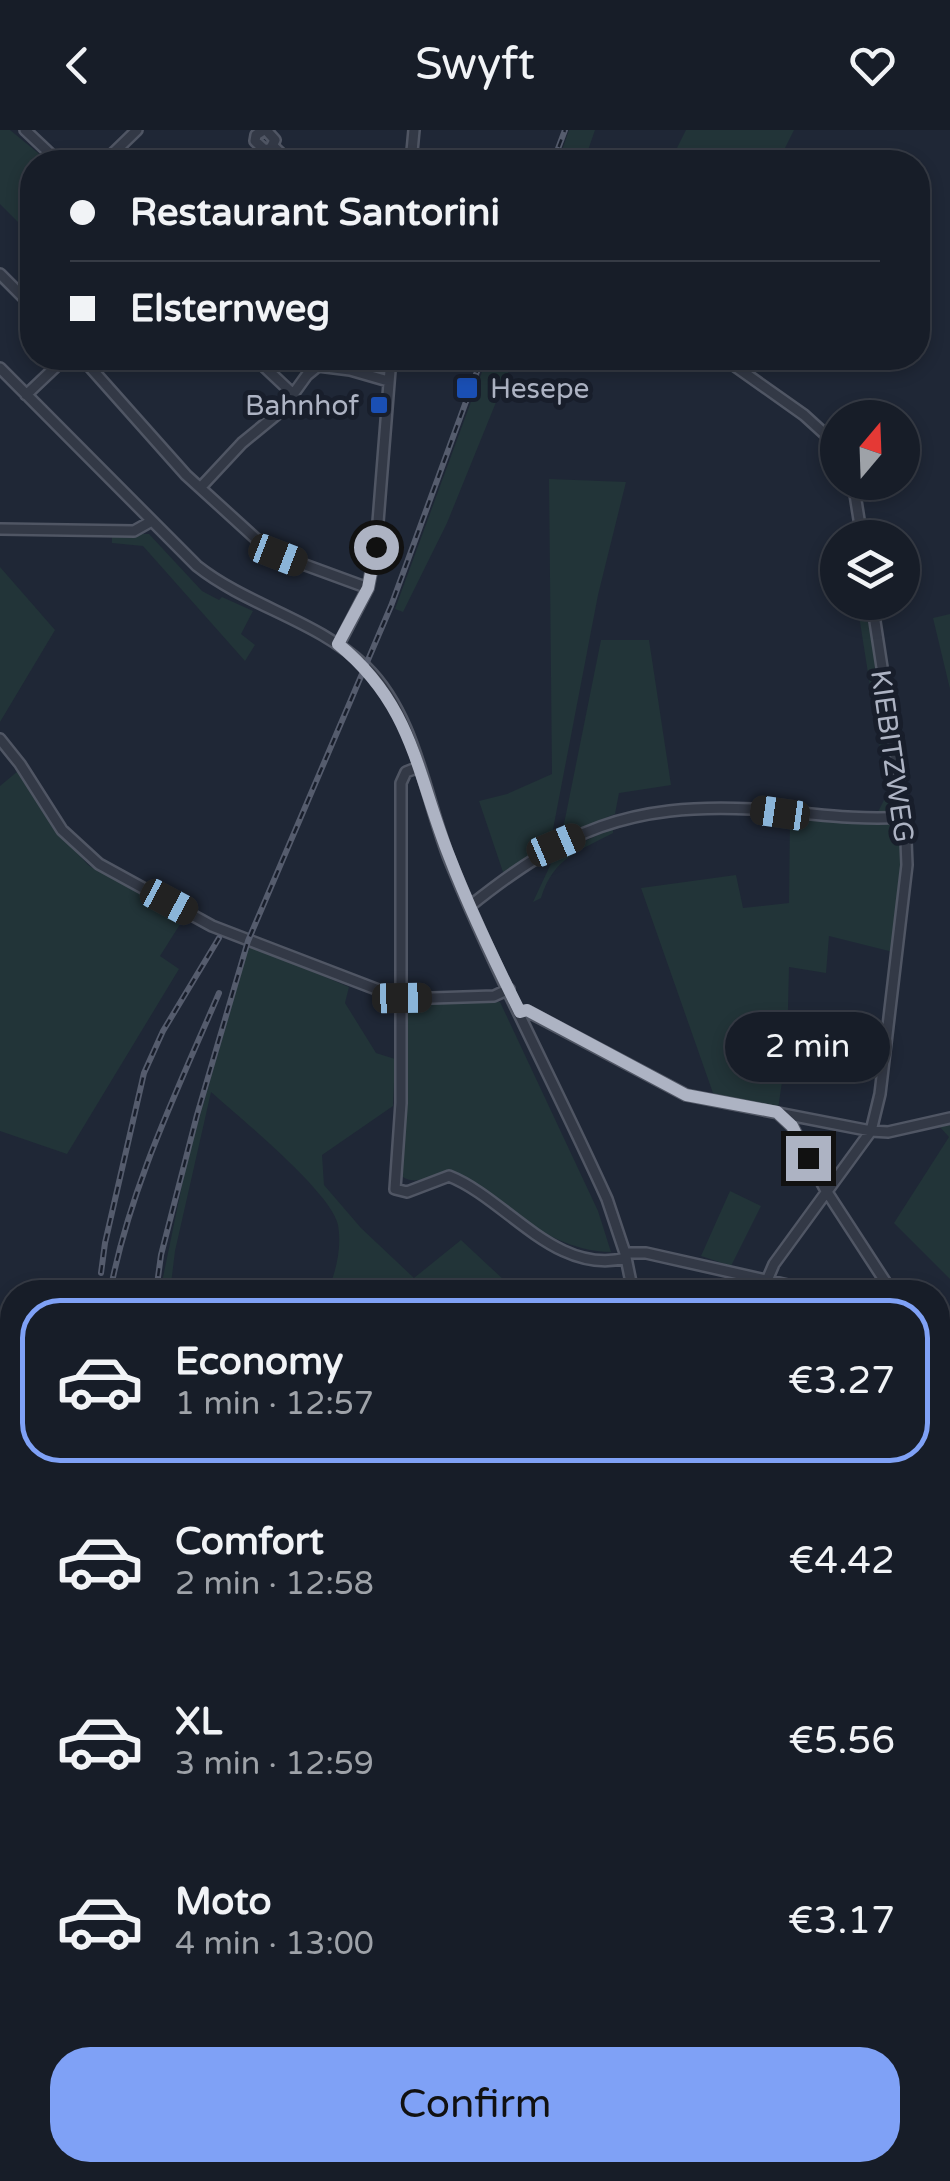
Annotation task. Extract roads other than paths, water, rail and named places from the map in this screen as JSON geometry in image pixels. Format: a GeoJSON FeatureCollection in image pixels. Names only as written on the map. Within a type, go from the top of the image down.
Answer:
{"type":"FeatureCollection","features":[{"type":"Feature","properties":{"kind":"street"},"geometry":{"type":"LineString","coordinates":[[26,130],[46,150]]}},
{"type":"Feature","properties":{"kind":"street"},"geometry":{"type":"LineString","coordinates":[[116,150],[137,130]]}},
{"type":"Feature","properties":{"kind":"street"},"geometry":{"type":"LineString","coordinates":[[267,148],[275,140],[266,131],[255,142],[270,150]]}},
{"type":"Feature","properties":{"kind":"street"},"geometry":{"type":"LineString","coordinates":[[0,274],[20,294]]}},
{"type":"Feature","properties":{"kind":"street"},"geometry":{"type":"LineString","coordinates":[[0,368],[150,522],[213,579],[338,644],[366,667],[392,704],[470,906],[607,1199],[631,1280]]}},
{"type":"Feature","properties":{"kind":"street"},"geometry":{"type":"LineString","coordinates":[[26,395],[53,370]]}},
{"type":"Feature","properties":{"kind":"street"},"geometry":{"type":"LineString","coordinates":[[93,370],[186,475],[271,551],[368,588]]}},
{"type":"Feature","properties":{"kind":"street"},"geometry":{"type":"LineString","coordinates":[[268,370],[292,393]]}},
{"type":"Feature","properties":{"kind":"street"},"geometry":{"type":"LineString","coordinates":[[201,487],[242,443],[281,412],[292,393],[314,370]]}},
{"type":"Feature","properties":{"kind":"street"},"geometry":{"type":"LineString","coordinates":[[349,370],[388,381]]}},
{"type":"Feature","properties":{"kind":"street"},"geometry":{"type":"LineString","coordinates":[[338,644],[368,588],[376,547],[389,370]]}},
{"type":"Feature","properties":{"kind":"street"},"geometry":{"type":"LineString","coordinates":[[741,370],[820,430]]}},
{"type":"Feature","properties":{"kind":"street"},"geometry":{"type":"LineString","coordinates":[[0,529],[134,531],[150,522]]}},
{"type":"Feature","properties":{"kind":"street","name":"KIEBITZWEG"},"geometry":{"type":"LineString","coordinates":[[767,1279],[826,1189],[871,1130],[886,1057],[907,864],[905,817],[875,620]]}},
{"type":"Feature","properties":{"kind":"street"},"geometry":{"type":"LineString","coordinates":[[0,739],[62,830],[98,864],[212,926],[402,998],[494,996],[509,989]]}},
{"type":"Feature","properties":{"kind":"street"},"geometry":{"type":"LineString","coordinates":[[419,767],[406,772],[401,783],[401,1103],[394,1189],[406,1192],[449,1176],[568,1252],[596,1259],[646,1253],[771,1280]]}},
{"type":"Feature","properties":{"kind":"street"},"geometry":{"type":"LineString","coordinates":[[470,906],[556,845],[616,820],[649,812],[688,807],[804,816],[905,817]]}},
{"type":"Feature","properties":{"kind":"street"},"geometry":{"type":"LineString","coordinates":[[520,1012],[527,1010],[686,1095],[888,1132],[950,1118]]}},
{"type":"Feature","properties":{"kind":"street"},"geometry":{"type":"LineString","coordinates":[[777,1112],[792,1126],[826,1189],[884,1280]]}},
{"type":"Feature","properties":{"kind":"railway"},"geometry":{"type":"LineString","coordinates":[[558,150],[565,130]]}},
{"type":"Feature","properties":{"kind":"railway"},"geometry":{"type":"LineString","coordinates":[[158,1280],[197,1115],[248,941],[391,606],[478,370]]}},
{"type":"Feature","properties":{"kind":"railway"},"geometry":{"type":"LineString","coordinates":[[101,1273],[144,1073],[163,1031],[219,938]]}},
{"type":"Feature","properties":{"kind":"railway"},"geometry":{"type":"LineString","coordinates":[[113,1280],[142,1177],[219,993]]}},
{"type":"Feature","properties":{"kind":"place","name":"Hesepe"},"geometry":{"type":"Point","coordinates":[467,388]}},
{"type":"Feature","properties":{"kind":"place","name":"Bahnhof"},"geometry":{"type":"Point","coordinates":[379,405]}}]}
